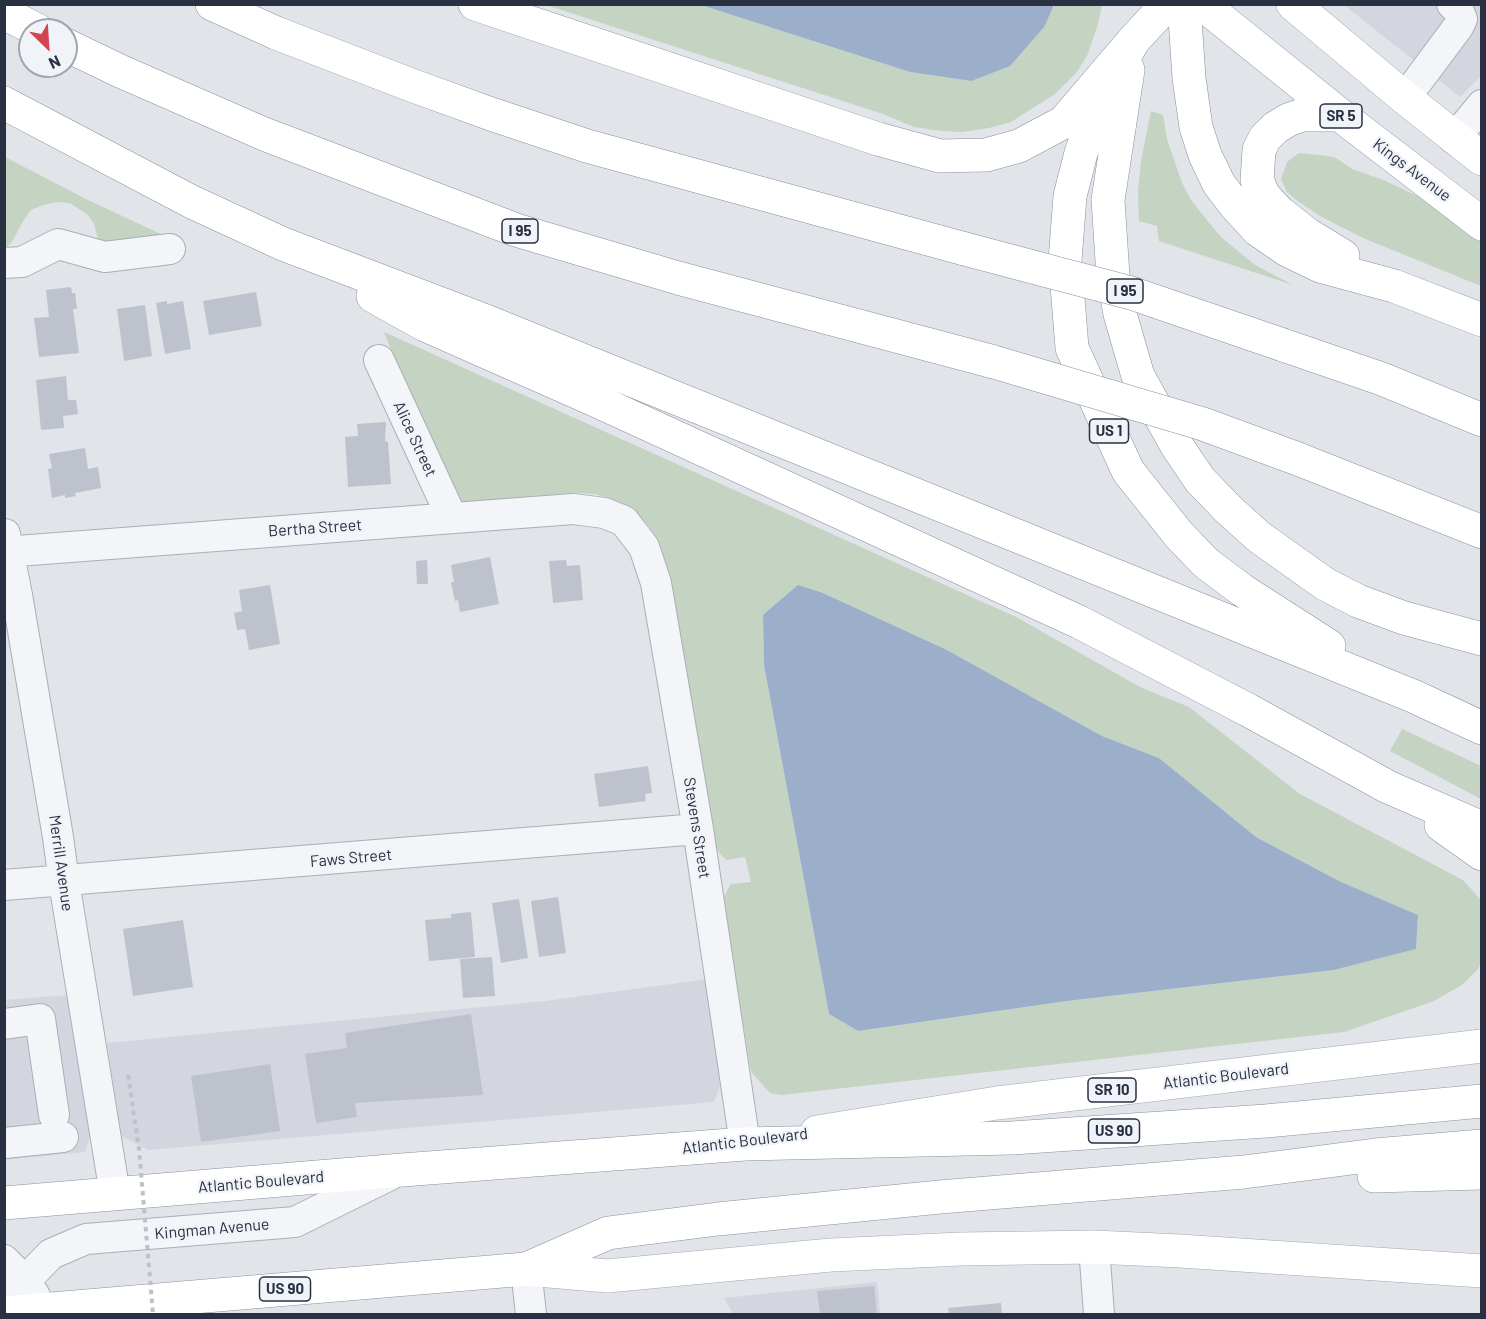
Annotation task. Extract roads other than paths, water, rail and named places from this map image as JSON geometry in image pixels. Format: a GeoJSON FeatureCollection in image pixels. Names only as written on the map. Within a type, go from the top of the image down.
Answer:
{"type":"FeatureCollection","features":[{"type":"Feature","properties":{"kind":"main road","name":"I 95"},"geometry":{"type":"LineString","coordinates":[[212,4],[276,33],[411,85],[576,142],[1131,293],[1382,379],[1482,420]]}},
{"type":"Feature","properties":{"kind":"main road"},"geometry":{"type":"LineString","coordinates":[[475,4],[878,139],[940,156],[986,155],[1019,146],[1064,122],[1133,41]]}},
{"type":"Feature","properties":{"kind":"main road","name":"US 1"},"geometry":{"type":"LineString","coordinates":[[1167,4],[1133,41],[1095,113],[1082,153],[1071,196],[1065,261],[1072,348],[1128,471],[1155,508],[1206,563],[1281,616],[1413,696],[1482,728]]}},
{"type":"Feature","properties":{"kind":"main road"},"geometry":{"type":"LineString","coordinates":[[1184,4],[1189,78],[1197,127],[1205,155],[1224,191],[1258,230],[1287,250],[1320,266],[1394,286],[1482,320]]}},
{"type":"Feature","properties":{"kind":"main road","name":"Kings Avenue"},"geometry":{"type":"LineString","coordinates":[[1202,4],[1340,116],[1482,224]]}},
{"type":"Feature","properties":{"kind":"main road"},"geometry":{"type":"LineString","coordinates":[[1293,4],[1454,139],[1482,159]]}},
{"type":"Feature","properties":{"kind":"main road"},"geometry":{"type":"LineString","coordinates":[[4,13],[18,20]]}},
{"type":"Feature","properties":{"kind":"main road"},"geometry":{"type":"LineString","coordinates":[[1133,41],[1108,200],[1113,276],[1120,314],[1138,376],[1177,446],[1200,480],[1228,509],[1259,537],[1325,584],[1358,601],[1404,618],[1482,639]]}},
{"type":"Feature","properties":{"kind":"main road","name":"I 95"},"geometry":{"type":"LineString","coordinates":[[78,51],[264,134],[516,230],[678,278],[994,362],[1203,424],[1482,532]]}},
{"type":"Feature","properties":{"kind":"main road"},"geometry":{"type":"LineString","coordinates":[[4,103],[192,202],[283,244],[483,320],[1413,696]]}},
{"type":"Feature","properties":{"kind":"main road"},"geometry":{"type":"LineString","coordinates":[[1340,116],[1302,115],[1275,128],[1265,138],[1259,150],[1257,180],[1264,196],[1279,212],[1307,234],[1394,286]]}},
{"type":"Feature","properties":{"kind":"main road"},"geometry":{"type":"LineString","coordinates":[[283,244],[425,325],[597,401],[1079,622],[1258,715],[1388,787],[1482,828]]}},
{"type":"Feature","properties":{"kind":"main road"},"geometry":{"type":"LineString","coordinates":[[1388,787],[1482,854]]}},
{"type":"Feature","properties":{"kind":"main road","name":"Atlantic Boulevard"},"geometry":{"type":"LineString","coordinates":[[4,1203],[745,1144],[997,1103],[1481,1046]]}},
{"type":"Feature","properties":{"kind":"main road","name":"US 90"},"geometry":{"type":"LineString","coordinates":[[745,1144],[1012,1138],[1266,1121],[1482,1101]]}},
{"type":"Feature","properties":{"kind":"main road"},"geometry":{"type":"LineString","coordinates":[[1244,1172],[1375,1155],[1482,1146]]}},
{"type":"Feature","properties":{"kind":"main road","name":"US 90"},"geometry":{"type":"LineString","coordinates":[[4,1313],[45,1312],[526,1269],[608,1233],[718,1219],[940,1197],[1244,1172],[1376,1176],[1482,1173]]}},
{"type":"Feature","properties":{"kind":"main road"},"geometry":{"type":"LineString","coordinates":[[526,1269],[607,1276],[831,1255],[961,1249],[1094,1247],[1482,1271]]}},
{"type":"Feature","properties":{"kind":"street"},"geometry":{"type":"LineString","coordinates":[[1405,98],[1462,19],[1452,4]]}},
{"type":"Feature","properties":{"kind":"street"},"geometry":{"type":"LineString","coordinates":[[1454,139],[1482,105]]}},
{"type":"Feature","properties":{"kind":"street"},"geometry":{"type":"LineString","coordinates":[[4,263],[22,262],[58,244],[105,257],[170,249]]}},
{"type":"Feature","properties":{"kind":"street","name":"Alice Street"},"geometry":{"type":"LineString","coordinates":[[379,360],[452,518]]}},
{"type":"Feature","properties":{"kind":"street","name":"Bertha Street"},"geometry":{"type":"LineString","coordinates":[[6,545],[573,509],[604,513],[624,521]]}},
{"type":"Feature","properties":{"kind":"street","name":"Stevens Street"},"geometry":{"type":"LineString","coordinates":[[624,521],[644,547],[656,583],[698,829],[745,1144]]}},
{"type":"Feature","properties":{"kind":"street","name":"Merrill Avenue"},"geometry":{"type":"LineString","coordinates":[[6,545],[54,814],[115,1194]]}},
{"type":"Feature","properties":{"kind":"street","name":"Faws Street"},"geometry":{"type":"LineString","coordinates":[[4,885],[64,882],[698,829]]}},
{"type":"Feature","properties":{"kind":"street"},"geometry":{"type":"LineString","coordinates":[[4,1024],[85,1014]]}},
{"type":"Feature","properties":{"kind":"street"},"geometry":{"type":"LineString","coordinates":[[4,1143],[59,1126],[40,1019]]}},
{"type":"Feature","properties":{"kind":"street","name":"Kingman Avenue"},"geometry":{"type":"LineString","coordinates":[[4,1313],[25,1281],[51,1254],[87,1239],[295,1222],[402,1170]]}},
{"type":"Feature","properties":{"kind":"street"},"geometry":{"type":"LineString","coordinates":[[1094,1247],[1099,1314]]}},
{"type":"Feature","properties":{"kind":"street"},"geometry":{"type":"LineString","coordinates":[[4,1260],[25,1281],[45,1312]]}},
{"type":"Feature","properties":{"kind":"street"},"geometry":{"type":"LineString","coordinates":[[526,1269],[531,1314]]}},
{"type":"Feature","properties":{"kind":"water"},"geometry":{"type":"Polygon","coordinates":[[[701,5],[1054,5],[1044,27],[1010,66],[971,81],[910,72],[701,5]]]}},
{"type":"Feature","properties":{"kind":"water"},"geometry":{"type":"Polygon","coordinates":[[[798,585],[823,593],[947,650],[1102,736],[1159,758],[1256,837],[1339,881],[1418,915],[1416,949],[1334,970],[1067,1001],[858,1031],[829,1014],[764,665],[763,615],[798,585]]]}}]}
